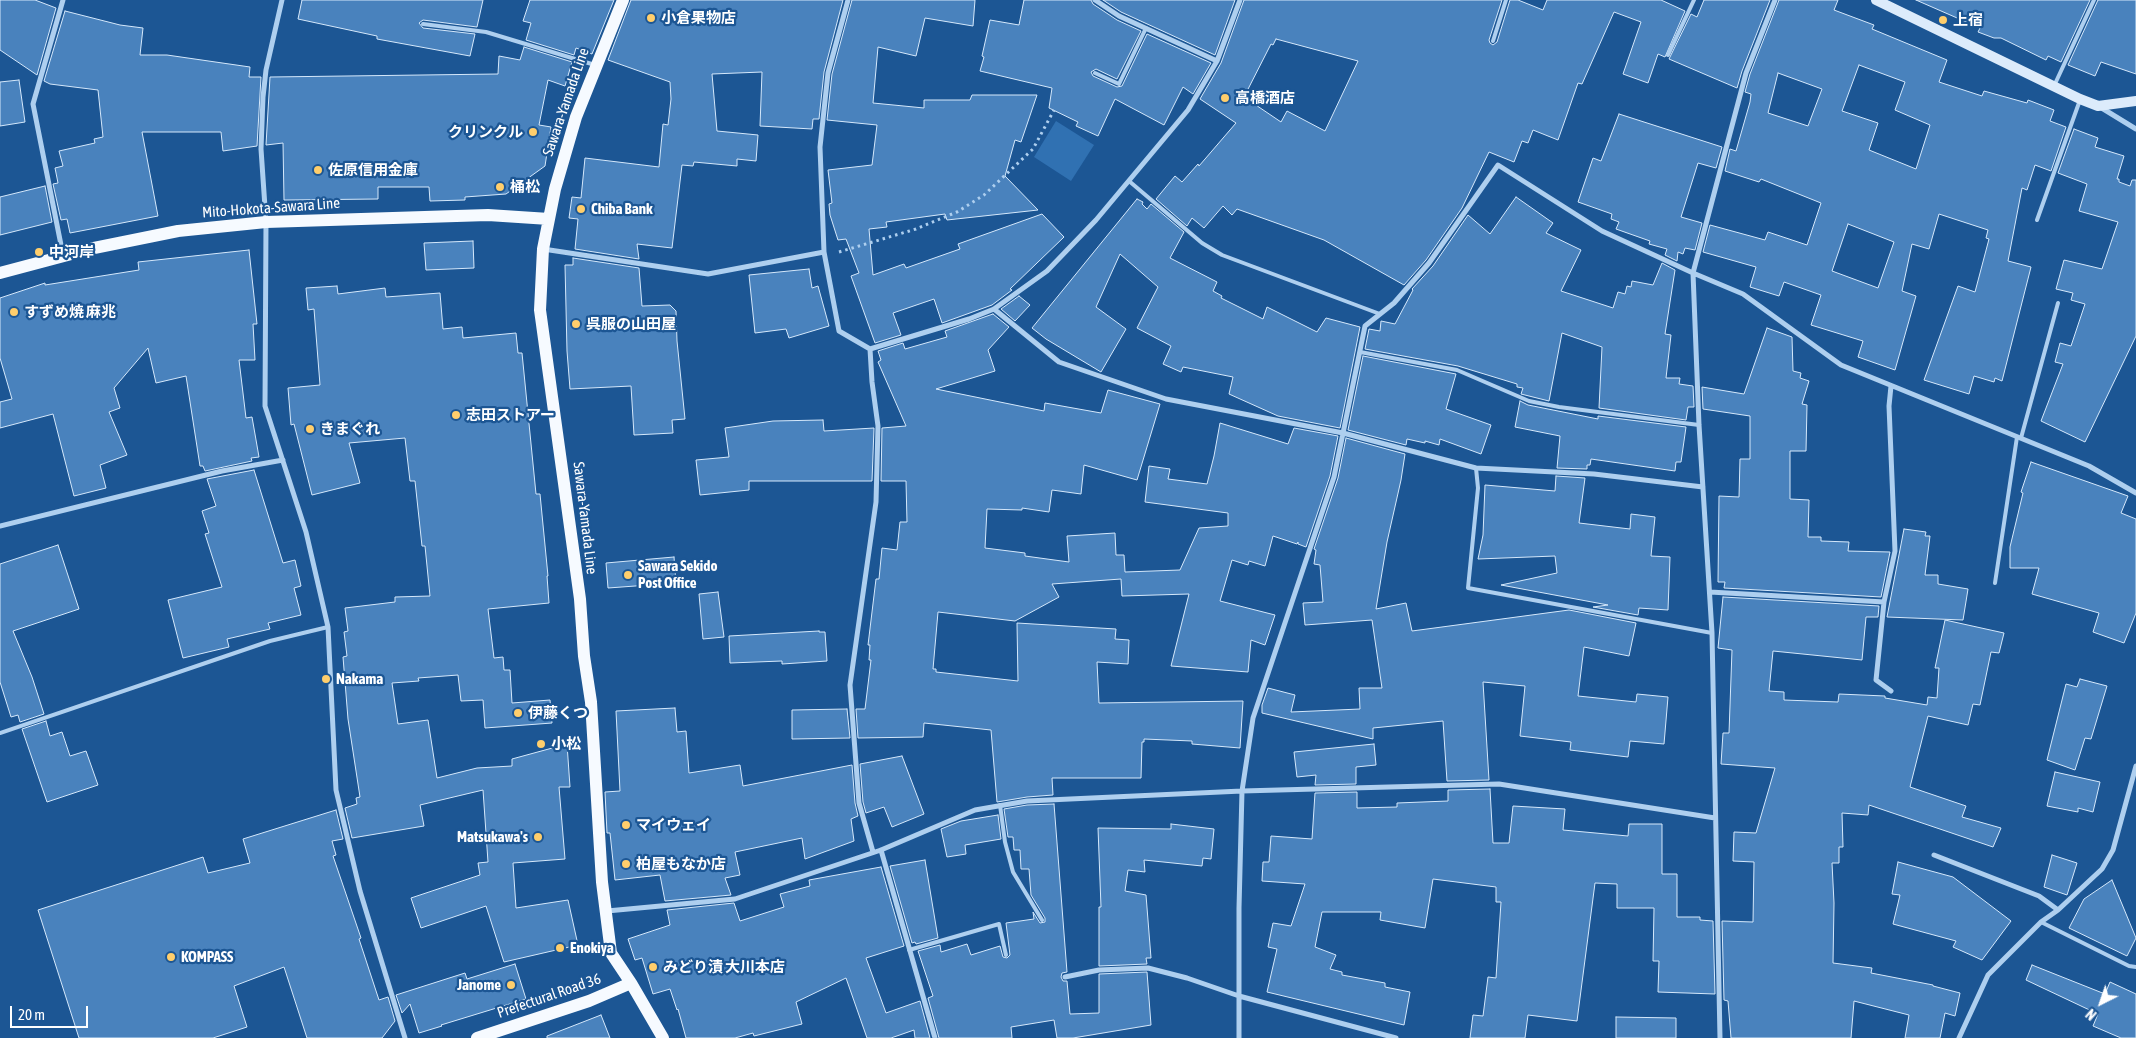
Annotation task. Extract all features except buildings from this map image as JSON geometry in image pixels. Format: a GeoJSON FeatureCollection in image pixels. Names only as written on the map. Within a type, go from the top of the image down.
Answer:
{"type":"FeatureCollection","features":[{"type":"Feature","properties":{"kind":"main road","name":"Sawara-Yamada Line"},"geometry":{"type":"LineString","coordinates":[[623,0],[576,117],[555,189],[543,249],[540,310],[580,599],[584,656],[591,702],[606,912],[611,953],[663,1038]]}},
{"type":"Feature","properties":{"kind":"main road","name":"Mito-Hokota-Sawara Line"},"geometry":{"type":"LineString","coordinates":[[0,273],[63,255],[178,232],[266,222],[488,215],[549,219]]}},
{"type":"Feature","properties":{"kind":"main road","name":"Prefectural Road 36"},"geometry":{"type":"LineString","coordinates":[[477,1038],[589,1000],[631,983]]}},
{"type":"Feature","properties":{"kind":"street"},"geometry":{"type":"LineString","coordinates":[[282,0],[266,70],[263,97],[261,149],[266,222],[266,406],[306,532],[328,627],[336,790],[360,891],[406,1038]]}},
{"type":"Feature","properties":{"kind":"street"},"geometry":{"type":"LineString","coordinates":[[848,0],[828,74],[820,147],[824,252],[839,331],[870,349],[969,319],[994,309],[1047,272],[1096,220],[1188,110],[1217,61],[1240,0]]}},
{"type":"Feature","properties":{"kind":"street"},"geometry":{"type":"LineString","coordinates":[[1095,0],[1119,16],[1217,61]]}},
{"type":"Feature","properties":{"kind":"street"},"geometry":{"type":"LineString","coordinates":[[1720,1038],[1712,633],[1699,425],[1693,274],[1746,73],[1775,0]]}},
{"type":"Feature","properties":{"kind":"street"},"geometry":{"type":"LineString","coordinates":[[1876,0],[2054,87],[2098,106],[2136,129]]}},
{"type":"Feature","properties":{"kind":"street"},"geometry":{"type":"LineString","coordinates":[[61,1],[33,104],[63,255]]}},
{"type":"Feature","properties":{"kind":"street"},"geometry":{"type":"LineString","coordinates":[[2098,106],[2136,101]]}},
{"type":"Feature","properties":{"kind":"street"},"geometry":{"type":"LineString","coordinates":[[1239,1038],[1238,996],[1242,791],[1253,718],[1334,477],[1365,326],[1394,303],[1429,263],[1498,165],[1602,231],[1693,274],[1744,294],[1841,365],[2090,466],[2136,493]]}},
{"type":"Feature","properties":{"kind":"street"},"geometry":{"type":"LineString","coordinates":[[543,249],[708,274],[824,252]]}},
{"type":"Feature","properties":{"kind":"street"},"geometry":{"type":"LineString","coordinates":[[994,309],[1059,362],[1166,399],[1343,433],[1476,468],[1594,474],[1703,487]]}},
{"type":"Feature","properties":{"kind":"street"},"geometry":{"type":"LineString","coordinates":[[870,349],[878,426],[876,502],[850,685],[860,803],[873,852]]}},
{"type":"Feature","properties":{"kind":"street"},"geometry":{"type":"LineString","coordinates":[[1891,386],[1889,406],[1895,551],[1884,602],[1876,680],[1891,691]]}},
{"type":"Feature","properties":{"kind":"street"},"geometry":{"type":"LineString","coordinates":[[0,526],[222,471],[283,460]]}},
{"type":"Feature","properties":{"kind":"street"},"geometry":{"type":"LineString","coordinates":[[1710,592],[1884,602]]}},
{"type":"Feature","properties":{"kind":"street"},"geometry":{"type":"LineString","coordinates":[[1959,1038],[1988,975],[2042,922],[2058,910],[2102,868],[2113,850],[2136,766]]}},
{"type":"Feature","properties":{"kind":"street"},"geometry":{"type":"LineString","coordinates":[[606,912],[734,899],[880,850],[975,810],[1027,801],[1242,791],[1499,784],[1715,818]]}},
{"type":"Feature","properties":{"kind":"street"},"geometry":{"type":"LineString","coordinates":[[880,850],[935,1038]]}},
{"type":"Feature","properties":{"kind":"street"},"geometry":{"type":"LineString","coordinates":[[1934,855],[2039,896],[2058,910]]}},
{"type":"Feature","properties":{"kind":"street"},"geometry":{"type":"LineString","coordinates":[[1065,976],[1099,970],[1148,968],[1188,978],[1238,996],[1396,1038]]}},
{"type":"Feature","properties":{"kind":"lane"},"geometry":{"type":"LineString","coordinates":[[1493,41],[1506,0]]}},
{"type":"Feature","properties":{"kind":"lane"},"geometry":{"type":"LineString","coordinates":[[1668,56],[1694,0]]}},
{"type":"Feature","properties":{"kind":"lane"},"geometry":{"type":"LineString","coordinates":[[2054,87],[2094,0]]}},
{"type":"Feature","properties":{"kind":"lane"},"geometry":{"type":"LineString","coordinates":[[423,24],[486,32],[595,66]]}},
{"type":"Feature","properties":{"kind":"lane"},"geometry":{"type":"LineString","coordinates":[[1094,73],[1119,84],[1146,28]]}},
{"type":"Feature","properties":{"kind":"lane"},"geometry":{"type":"LineString","coordinates":[[2037,220],[2080,99]]}},
{"type":"Feature","properties":{"kind":"lane"},"geometry":{"type":"LineString","coordinates":[[1129,181],[1202,243],[1222,255],[1380,314]]}},
{"type":"Feature","properties":{"kind":"lane"},"geometry":{"type":"LineString","coordinates":[[1995,583],[2019,437],[2058,303]]}},
{"type":"Feature","properties":{"kind":"lane"},"geometry":{"type":"LineString","coordinates":[[1360,352],[1457,370],[1529,401],[1559,407],[1699,425]]}},
{"type":"Feature","properties":{"kind":"lane"},"geometry":{"type":"LineString","coordinates":[[1476,468],[1478,488],[1468,588],[1712,633]]}},
{"type":"Feature","properties":{"kind":"lane"},"geometry":{"type":"LineString","coordinates":[[0,733],[270,641],[328,627]]}},
{"type":"Feature","properties":{"kind":"lane"},"geometry":{"type":"LineString","coordinates":[[1000,806],[1005,842],[1013,872],[1042,920]]}},
{"type":"Feature","properties":{"kind":"lane"},"geometry":{"type":"LineString","coordinates":[[2042,922],[2129,966],[2136,967]]}},
{"type":"Feature","properties":{"kind":"lane"},"geometry":{"type":"LineString","coordinates":[[909,950],[999,924],[1006,954]]}},
{"type":"Feature","properties":{"kind":"path"},"geometry":{"type":"LineString","coordinates":[[824,252],[839,252],[916,229],[957,212],[984,195],[1033,149],[1054,110]]}},
{"type":"Feature","properties":{"kind":"shaded area"},"geometry":{"type":"Polygon","coordinates":[[[1056,121],[1094,145],[1071,181],[1034,157],[1056,121]]]}},
{"type":"Feature","properties":{"kind":"place","name":"小倉果物店"},"geometry":{"type":"Point","coordinates":[651,18]}},
{"type":"Feature","properties":{"kind":"place","name":"上宿"},"geometry":{"type":"Point","coordinates":[1943,20]}},
{"type":"Feature","properties":{"kind":"place","name":"高橋酒店"},"geometry":{"type":"Point","coordinates":[1225,98]}},
{"type":"Feature","properties":{"kind":"place","name":"クリンクル"},"geometry":{"type":"Point","coordinates":[533,132]}},
{"type":"Feature","properties":{"kind":"place","name":"佐原信用金庫"},"geometry":{"type":"Point","coordinates":[318,170]}},
{"type":"Feature","properties":{"kind":"place","name":"桶松"},"geometry":{"type":"Point","coordinates":[500,187]}},
{"type":"Feature","properties":{"kind":"place","name":"Chiba Bank"},"geometry":{"type":"Point","coordinates":[581,209]}},
{"type":"Feature","properties":{"kind":"place","name":"中河岸"},"geometry":{"type":"Point","coordinates":[39,252]}},
{"type":"Feature","properties":{"kind":"place","name":"すずめ焼 麻兆"},"geometry":{"type":"Point","coordinates":[14,312]}},
{"type":"Feature","properties":{"kind":"place","name":"呉服の山田屋"},"geometry":{"type":"Point","coordinates":[576,324]}},
{"type":"Feature","properties":{"kind":"place","name":"志田ストアー"},"geometry":{"type":"Point","coordinates":[456,415]}},
{"type":"Feature","properties":{"kind":"place","name":"きまぐれ"},"geometry":{"type":"Point","coordinates":[310,429]}},
{"type":"Feature","properties":{"kind":"place","name":"Sawara Sekido Post Office"},"geometry":{"type":"Point","coordinates":[628,575]}},
{"type":"Feature","properties":{"kind":"place","name":"Nakama"},"geometry":{"type":"Point","coordinates":[326,679]}},
{"type":"Feature","properties":{"kind":"place","name":"伊藤くつ"},"geometry":{"type":"Point","coordinates":[518,713]}},
{"type":"Feature","properties":{"kind":"place","name":"小松"},"geometry":{"type":"Point","coordinates":[541,744]}},
{"type":"Feature","properties":{"kind":"place","name":"マイウェイ"},"geometry":{"type":"Point","coordinates":[626,825]}},
{"type":"Feature","properties":{"kind":"place","name":"Matsukawa's"},"geometry":{"type":"Point","coordinates":[538,837]}},
{"type":"Feature","properties":{"kind":"place","name":"柏屋もなか店"},"geometry":{"type":"Point","coordinates":[626,864]}},
{"type":"Feature","properties":{"kind":"place","name":"Enokiya"},"geometry":{"type":"Point","coordinates":[560,948]}},
{"type":"Feature","properties":{"kind":"place","name":"KOMPASS"},"geometry":{"type":"Point","coordinates":[171,957]}},
{"type":"Feature","properties":{"kind":"place","name":"みどり漬 大川本店"},"geometry":{"type":"Point","coordinates":[653,967]}},
{"type":"Feature","properties":{"kind":"place","name":"Janome"},"geometry":{"type":"Point","coordinates":[511,985]}}]}
